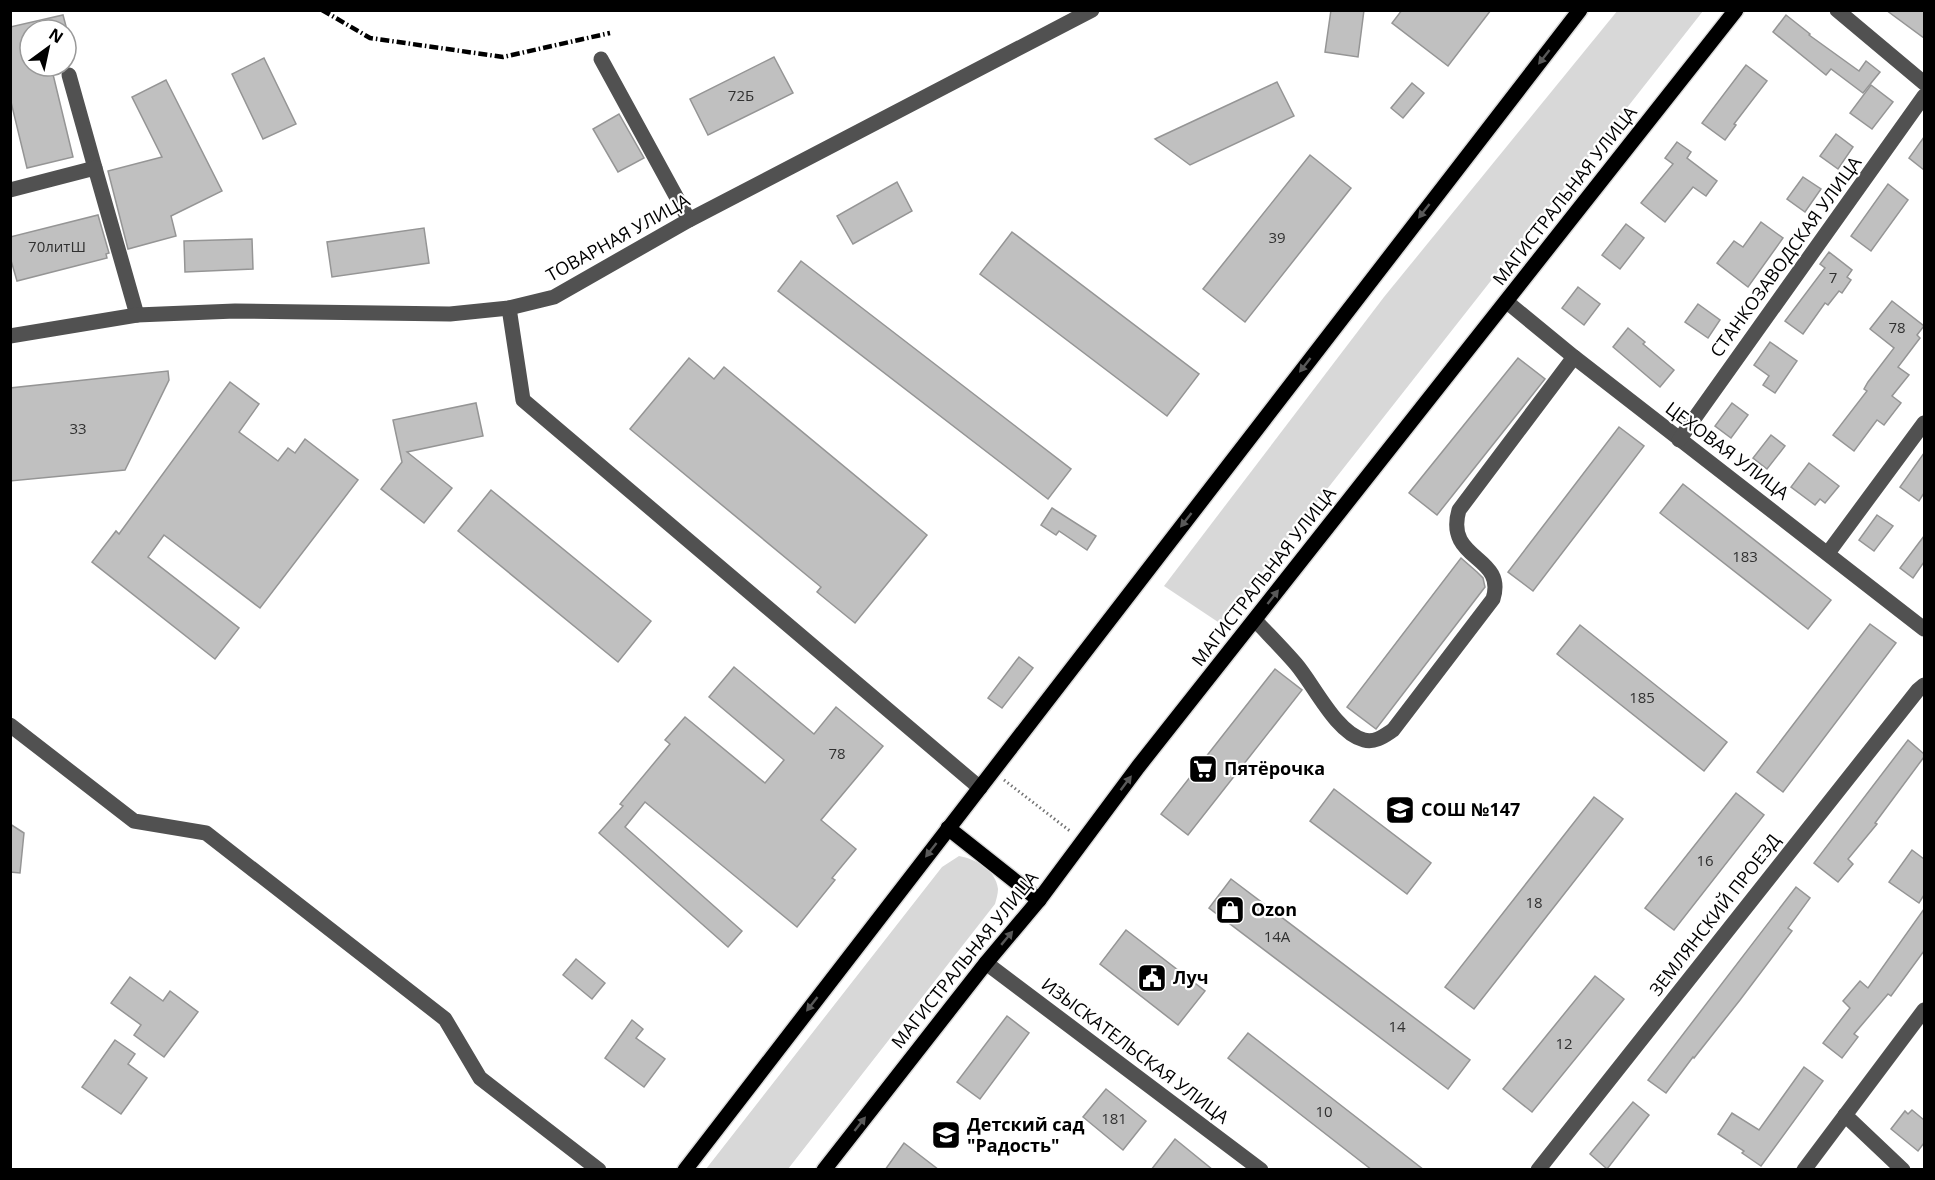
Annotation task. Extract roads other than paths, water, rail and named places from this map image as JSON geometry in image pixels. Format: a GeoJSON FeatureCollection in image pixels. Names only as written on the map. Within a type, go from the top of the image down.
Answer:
{"type":"FeatureCollection","features":[{"type":"Feature","properties":{"kind":"main road"},"geometry":{"type":"LineString","coordinates":[[685,1170],[1580,10]]}},
{"type":"Feature","properties":{"kind":"main road","name":"МАГИСТРАЛЬНАЯ УЛИЦА"},"geometry":{"type":"LineString","coordinates":[[824,1170],[986,963],[1039,900],[1138,767],[1736,10]]}},
{"type":"Feature","properties":{"kind":"main road"},"geometry":{"type":"LineString","coordinates":[[948,828],[1039,900]]}},
{"type":"Feature","properties":{"kind":"street","name":"ТОВАРНАЯ УЛИЦА"},"geometry":{"type":"LineString","coordinates":[[10,336],[137,315],[235,311],[450,314],[509,308],[554,297],[689,220],[1092,10]]}},
{"type":"Feature","properties":{"kind":"street"},"geometry":{"type":"LineString","coordinates":[[1837,10],[1924,83]]}},
{"type":"Feature","properties":{"kind":"street"},"geometry":{"type":"LineString","coordinates":[[601,59],[689,220]]}},
{"type":"Feature","properties":{"kind":"street"},"geometry":{"type":"LineString","coordinates":[[70,78],[137,315]]}},
{"type":"Feature","properties":{"kind":"street","name":"СТАНКОЗАВОДСКАЯ УЛИЦА"},"geometry":{"type":"LineString","coordinates":[[1679,440],[1924,96]]}},
{"type":"Feature","properties":{"kind":"street"},"geometry":{"type":"LineString","coordinates":[[10,190],[95,168]]}},
{"type":"Feature","properties":{"kind":"street","name":"ЦЕХОВАЯ УЛИЦА"},"geometry":{"type":"LineString","coordinates":[[1507,302],[1679,440],[1924,629]]}},
{"type":"Feature","properties":{"kind":"street"},"geometry":{"type":"LineString","coordinates":[[509,308],[523,400],[980,788]]}},
{"type":"Feature","properties":{"kind":"street"},"geometry":{"type":"LineString","coordinates":[[1255,620],[1298,666],[1332,715],[1346,729],[1362,740],[1371,741],[1380,739],[1393,730],[1493,599],[1496,588],[1493,575],[1460,542],[1456,532],[1459,510],[1574,357]]}},
{"type":"Feature","properties":{"kind":"street"},"geometry":{"type":"LineString","coordinates":[[1828,553],[1924,423]]}},
{"type":"Feature","properties":{"kind":"street","name":"ЗЕМЛЯНСКИЙ ПРОЕЗД"},"geometry":{"type":"LineString","coordinates":[[1538,1170],[1924,685]]}},
{"type":"Feature","properties":{"kind":"street"},"geometry":{"type":"LineString","coordinates":[[10,725],[134,821],[206,833],[445,1018],[480,1078],[599,1170]]}},
{"type":"Feature","properties":{"kind":"street","name":"ИЗЫСКАТЕЛЬСКАЯ УЛИЦА"},"geometry":{"type":"LineString","coordinates":[[986,963],[1261,1170]]}},
{"type":"Feature","properties":{"kind":"street"},"geometry":{"type":"LineString","coordinates":[[1804,1170],[1924,1011]]}},
{"type":"Feature","properties":{"kind":"street"},"geometry":{"type":"LineString","coordinates":[[1845,1115],[1903,1170]]}},
{"type":"Feature","properties":{"kind":"railway"},"geometry":{"type":"LineString","coordinates":[[322,10],[370,38],[503,57],[610,33]]}},
{"type":"Feature","properties":{"kind":"place","name":"Пятёрочка"},"geometry":{"type":"Point","coordinates":[1203,769]}},
{"type":"Feature","properties":{"kind":"place","name":"СОШ №147"},"geometry":{"type":"Point","coordinates":[1400,810]}},
{"type":"Feature","properties":{"kind":"place","name":"Ozon"},"geometry":{"type":"Point","coordinates":[1230,910]}},
{"type":"Feature","properties":{"kind":"place","name":"Луч"},"geometry":{"type":"Point","coordinates":[1152,978]}},
{"type":"Feature","properties":{"kind":"place","name":"Детский сад \"Радость\""},"geometry":{"type":"Point","coordinates":[946,1135]}}]}
